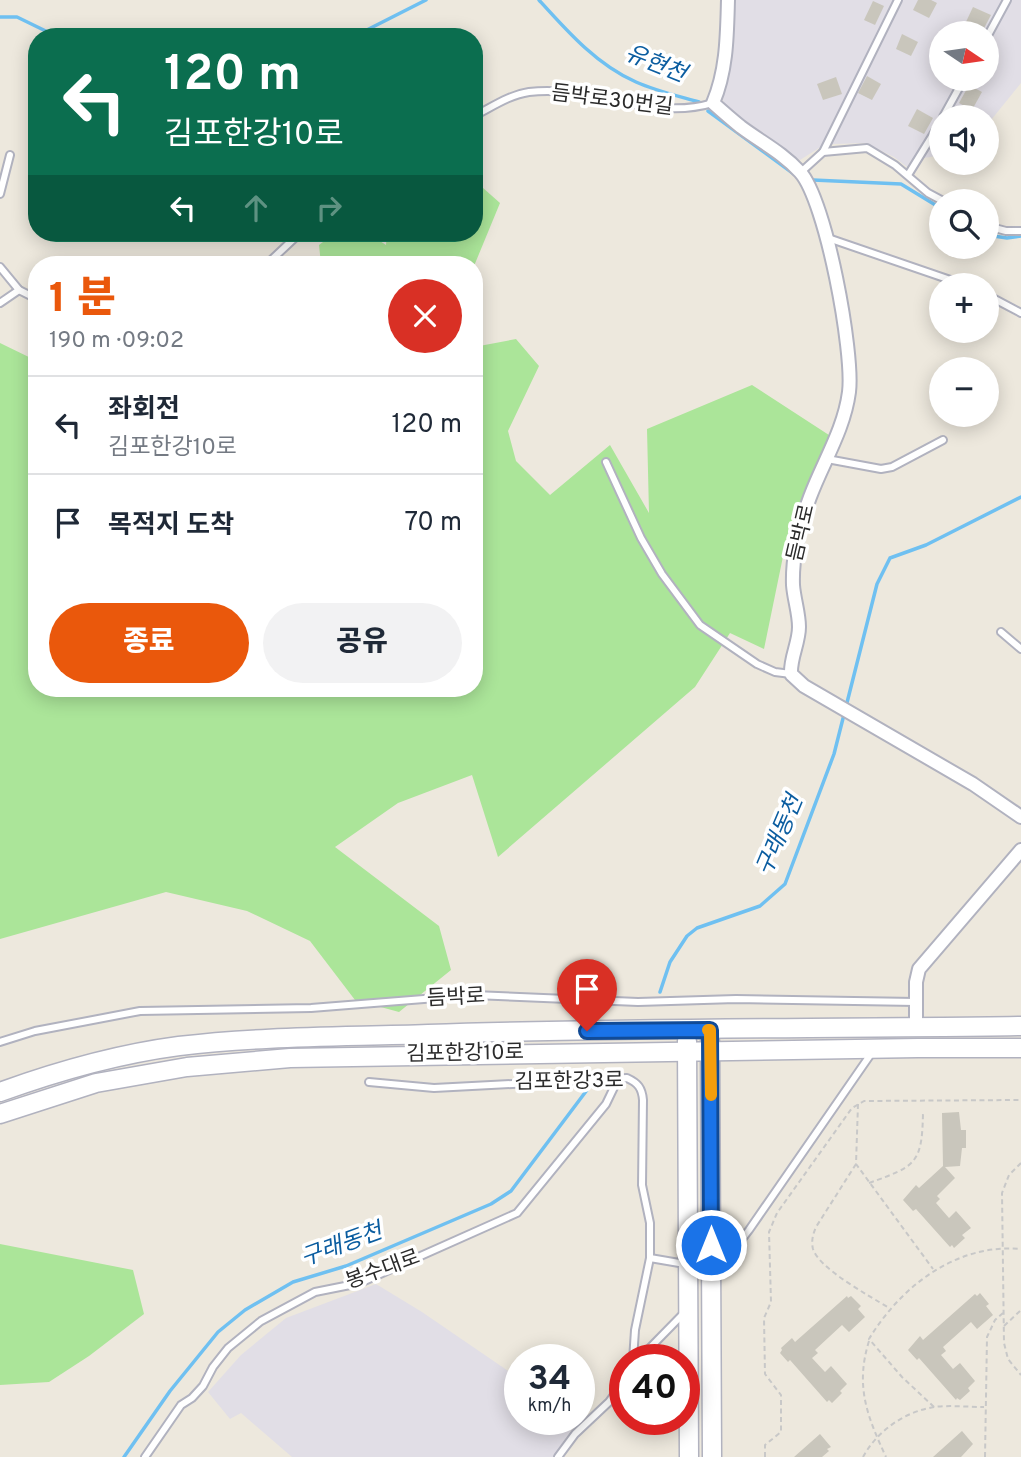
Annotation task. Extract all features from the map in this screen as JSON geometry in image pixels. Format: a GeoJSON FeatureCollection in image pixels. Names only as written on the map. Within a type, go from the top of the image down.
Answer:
{"type":"FeatureCollection","features":[{"type":"Feature","properties":{"kind":"street"},"geometry":{"type":"LineString","coordinates":[[713,103],[724,65],[728,0]]}},
{"type":"Feature","properties":{"kind":"street","name":"듬박로"},"geometry":{"type":"LineString","coordinates":[[713,103],[741,127],[783,156],[808,182],[827,237],[836,276],[849,380],[847,403],[837,438],[810,497],[794,560],[794,601],[799,626],[791,674]]}},
{"type":"Feature","properties":{"kind":"street"},"geometry":{"type":"LineString","coordinates":[[791,674],[804,686],[973,784],[1021,817]]}},
{"type":"Feature","properties":{"kind":"street"},"geometry":{"type":"LineString","coordinates":[[916,1027],[916,982],[919,969],[1021,850]]}},
{"type":"Feature","properties":{"kind":"street","name":"김포한강10로"},"geometry":{"type":"LineString","coordinates":[[0,1092],[112,1058],[179,1046],[244,1040],[486,1032],[1021,1026]]}},
{"type":"Feature","properties":{"kind":"street"},"geometry":{"type":"LineString","coordinates":[[687,1030],[690,1457]]}},
{"type":"Feature","properties":{"kind":"street"},"geometry":{"type":"LineString","coordinates":[[710,1030],[712,1457]]}},
{"type":"Feature","properties":{"kind":"street","name":"김포한강10로"},"geometry":{"type":"LineString","coordinates":[[0,1114],[96,1083],[187,1067],[290,1058],[1021,1048]]}},
{"type":"Feature","properties":{"kind":"lane"},"geometry":{"type":"LineString","coordinates":[[800,172],[823,152],[898,0]]}},
{"type":"Feature","properties":{"kind":"lane"},"geometry":{"type":"LineString","coordinates":[[996,21],[1007,0]]}},
{"type":"Feature","properties":{"kind":"lane","name":"듬박로30번길"},"geometry":{"type":"LineString","coordinates":[[483,111],[510,96],[530,92],[571,93],[673,110],[693,109],[713,103]]}},
{"type":"Feature","properties":{"kind":"lane"},"geometry":{"type":"LineString","coordinates":[[908,175],[929,140]]}},
{"type":"Feature","properties":{"kind":"lane"},"geometry":{"type":"LineString","coordinates":[[823,152],[867,148],[929,193]]}},
{"type":"Feature","properties":{"kind":"lane"},"geometry":{"type":"LineString","coordinates":[[0,194],[10,155]]}},
{"type":"Feature","properties":{"kind":"lane"},"geometry":{"type":"LineString","coordinates":[[999,229],[1021,231]]}},
{"type":"Feature","properties":{"kind":"lane"},"geometry":{"type":"LineString","coordinates":[[827,237],[930,273]]}},
{"type":"Feature","properties":{"kind":"lane"},"geometry":{"type":"LineString","coordinates":[[276,256],[290,242]]}},
{"type":"Feature","properties":{"kind":"lane"},"geometry":{"type":"LineString","coordinates":[[0,267],[9,281],[28,294]]}},
{"type":"Feature","properties":{"kind":"lane"},"geometry":{"type":"LineString","coordinates":[[0,303],[19,290]]}},
{"type":"Feature","properties":{"kind":"lane"},"geometry":{"type":"LineString","coordinates":[[999,301],[1021,313]]}},
{"type":"Feature","properties":{"kind":"lane"},"geometry":{"type":"LineString","coordinates":[[827,459],[881,469],[892,467],[943,440]]}},
{"type":"Feature","properties":{"kind":"lane"},"geometry":{"type":"LineString","coordinates":[[606,462],[641,538],[662,574],[700,625],[757,664],[775,672],[791,674]]}},
{"type":"Feature","properties":{"kind":"lane"},"geometry":{"type":"LineString","coordinates":[[1001,632],[1021,649]]}},
{"type":"Feature","properties":{"kind":"lane","name":"듬박로"},"geometry":{"type":"LineString","coordinates":[[0,1042],[35,1031],[140,1011],[311,1008],[474,995],[638,1002],[736,999],[916,1002]]}},
{"type":"Feature","properties":{"kind":"lane"},"geometry":{"type":"LineString","coordinates":[[711,1272],[733,1252],[874,1049]]}},
{"type":"Feature","properties":{"kind":"lane","name":"김포한강3로"},"geometry":{"type":"LineString","coordinates":[[369,1082],[435,1088],[627,1078],[636,1082],[642,1090],[642,1185],[650,1223],[650,1258]]}},
{"type":"Feature","properties":{"kind":"lane","name":"봉수대로"},"geometry":{"type":"LineString","coordinates":[[145,1457],[181,1405],[203,1386],[228,1348],[261,1321],[315,1292],[359,1283],[517,1213],[606,1104],[618,1079]]}},
{"type":"Feature","properties":{"kind":"lane"},"geometry":{"type":"LineString","coordinates":[[635,1344],[635,1329],[650,1258],[687,1264]]}},
{"type":"Feature","properties":{"kind":"lane"},"geometry":{"type":"LineString","coordinates":[[651,1344],[687,1309]]}},
{"type":"Feature","properties":{"kind":"lane"},"geometry":{"type":"LineString","coordinates":[[558,1457],[575,1434],[609,1402]]}},
{"type":"Feature","properties":{"kind":"path"},"geometry":{"type":"LineString","coordinates":[[765,1457],[765,1445],[781,1432],[781,1395],[765,1374],[764,1318],[771,1302],[769,1232],[777,1213],[852,1108],[864,1101],[1021,1100]]}},
{"type":"Feature","properties":{"kind":"path"},"geometry":{"type":"LineString","coordinates":[[858,1103],[856,1164],[816,1227],[813,1235],[814,1251],[827,1267],[890,1309]]}},
{"type":"Feature","properties":{"kind":"path"},"geometry":{"type":"LineString","coordinates":[[869,1183],[898,1172],[915,1161],[923,1142],[923,1113]]}},
{"type":"Feature","properties":{"kind":"path"},"geometry":{"type":"LineString","coordinates":[[1021,1163],[1009,1175],[1002,1193],[1005,1353],[1021,1374]]}},
{"type":"Feature","properties":{"kind":"path"},"geometry":{"type":"LineString","coordinates":[[856,1164],[934,1270]]}},
{"type":"Feature","properties":{"kind":"path"},"geometry":{"type":"LineString","coordinates":[[886,1457],[867,1413],[863,1393],[863,1364],[869,1339],[890,1309],[934,1270],[971,1252],[1004,1247],[1021,1249]]}},
{"type":"Feature","properties":{"kind":"path"},"geometry":{"type":"LineString","coordinates":[[1004,1326],[1021,1310]]}},
{"type":"Feature","properties":{"kind":"path"},"geometry":{"type":"LineString","coordinates":[[985,1457],[987,1337],[995,1320],[1004,1312]]}},
{"type":"Feature","properties":{"kind":"path"},"geometry":{"type":"LineString","coordinates":[[869,1339],[902,1377],[934,1407]]}},
{"type":"Feature","properties":{"kind":"path"},"geometry":{"type":"LineString","coordinates":[[863,1457],[877,1438],[904,1417],[934,1407],[985,1407]]}},
{"type":"Feature","properties":{"kind":"shaded area"},"geometry":{"type":"Polygon","coordinates":[[[733,0],[1021,0],[1021,83],[999,110],[999,105],[929,105],[929,157],[924,158],[915,173],[894,157],[865,143],[834,144],[819,148],[800,160],[725,106],[723,100],[733,0]]]}},
{"type":"Feature","properties":{"kind":"shaded area"},"geometry":{"type":"Polygon","coordinates":[[[376,1284],[504,1368],[504,1435],[568,1435],[553,1457],[292,1457],[241,1413],[230,1419],[208,1392],[241,1355],[286,1318],[376,1284]]]}},
{"type":"Feature","properties":{"kind":"green space"},"geometry":{"type":"Polygon","coordinates":[[[483,188],[500,203],[478,256],[320,256],[319,245],[323,242],[382,242],[386,245],[386,242],[483,242],[483,188]]]}},
{"type":"Feature","properties":{"kind":"green space"},"geometry":{"type":"Polygon","coordinates":[[[516,339],[539,366],[508,431],[516,461],[550,495],[610,445],[649,513],[647,429],[752,385],[832,437],[787,537],[764,649],[730,633],[695,687],[498,857],[472,775],[398,803],[335,847],[439,926],[451,970],[399,1012],[355,1000],[310,941],[247,911],[166,892],[0,939],[0,343],[28,357],[28,697],[483,697],[483,345],[516,339]]]}},
{"type":"Feature","properties":{"kind":"green space"},"geometry":{"type":"Polygon","coordinates":[[[0,1244],[133,1270],[144,1314],[89,1356],[49,1382],[0,1385],[0,1244]]]}},
{"type":"Feature","properties":{"kind":"building"},"geometry":{"type":"Polygon","coordinates":[[[918,0],[937,3],[929,18],[913,10],[918,0]]]}},
{"type":"Feature","properties":{"kind":"building"},"geometry":{"type":"Polygon","coordinates":[[[873,1],[884,6],[875,25],[864,20],[873,1]]]}},
{"type":"Feature","properties":{"kind":"building"},"geometry":{"type":"Polygon","coordinates":[[[973,7],[991,15],[988,21],[966,21],[973,7]]]}},
{"type":"Feature","properties":{"kind":"building"},"geometry":{"type":"Polygon","coordinates":[[[902,34],[918,42],[911,56],[896,49],[902,34]]]}},
{"type":"Feature","properties":{"kind":"building"},"geometry":{"type":"Polygon","coordinates":[[[867,76],[881,84],[872,100],[858,93],[867,76]]]}},
{"type":"Feature","properties":{"kind":"building"},"geometry":{"type":"Polygon","coordinates":[[[836,77],[842,94],[823,100],[817,84],[836,77]]]}},
{"type":"Feature","properties":{"kind":"building"},"geometry":{"type":"Polygon","coordinates":[[[966,91],[982,92],[975,105],[959,103],[966,91]]]}},
{"type":"Feature","properties":{"kind":"building"},"geometry":{"type":"Polygon","coordinates":[[[917,109],[929,116],[929,125],[924,134],[908,126],[917,109]]]}},
{"type":"Feature","properties":{"kind":"building"},"geometry":{"type":"Polygon","coordinates":[[[959,1112],[961,1130],[966,1130],[966,1148],[962,1148],[960,1166],[945,1167],[955,1178],[937,1196],[940,1199],[936,1203],[949,1218],[956,1211],[971,1228],[962,1235],[965,1238],[954,1248],[952,1245],[950,1247],[916,1209],[913,1211],[903,1200],[916,1185],[919,1188],[943,1166],[942,1113],[959,1112]]]}},
{"type":"Feature","properties":{"kind":"building"},"geometry":{"type":"Polygon","coordinates":[[[980,1293],[989,1304],[986,1306],[993,1315],[977,1329],[971,1322],[943,1347],[946,1351],[941,1355],[953,1369],[960,1363],[975,1381],[968,1388],[970,1391],[960,1400],[956,1400],[919,1358],[917,1360],[908,1350],[920,1336],[923,1340],[975,1294],[977,1296],[980,1293]]]}},
{"type":"Feature","properties":{"kind":"building"},"geometry":{"type":"Polygon","coordinates":[[[847,1296],[851,1296],[861,1306],[858,1309],[865,1317],[849,1332],[842,1325],[815,1350],[818,1353],[812,1358],[825,1372],[831,1366],[847,1384],[832,1403],[829,1400],[827,1402],[790,1360],[788,1362],[780,1353],[781,1348],[792,1338],[795,1342],[847,1296]]]}},
{"type":"Feature","properties":{"kind":"building"},"geometry":{"type":"Polygon","coordinates":[[[962,1431],[973,1444],[961,1457],[933,1457],[962,1431]]]}},
{"type":"Feature","properties":{"kind":"building"},"geometry":{"type":"Polygon","coordinates":[[[820,1434],[831,1447],[827,1449],[829,1451],[822,1457],[794,1457],[820,1434]]]}},
{"type":"Feature","properties":{"kind":"waterway","name":"유현천"},"geometry":{"type":"LineString","coordinates":[[371,28],[426,0]]}},
{"type":"Feature","properties":{"kind":"waterway","name":"유현천"},"geometry":{"type":"LineString","coordinates":[[539,0],[596,57],[622,75],[644,85],[699,102]]}},
{"type":"Feature","properties":{"kind":"waterway","name":"유현천"},"geometry":{"type":"LineString","coordinates":[[0,17],[17,17],[40,28]]}},
{"type":"Feature","properties":{"kind":"waterway","name":"유현천"},"geometry":{"type":"LineString","coordinates":[[708,111],[794,174]]}},
{"type":"Feature","properties":{"kind":"waterway","name":"유현천"},"geometry":{"type":"LineString","coordinates":[[813,180],[901,184],[929,201]]}},
{"type":"Feature","properties":{"kind":"waterway","name":"유현천"},"geometry":{"type":"LineString","coordinates":[[999,237],[1021,236]]}},
{"type":"Feature","properties":{"kind":"waterway","name":"구래동천"},"geometry":{"type":"LineString","coordinates":[[660,992],[670,962],[687,936],[697,928],[760,906],[785,884],[834,754],[877,584],[890,558],[926,545],[1021,497]]}},
{"type":"Feature","properties":{"kind":"waterway","name":"구래동천"},"geometry":{"type":"LineString","coordinates":[[124,1457],[170,1391],[218,1332],[245,1310],[293,1282],[346,1266],[491,1204],[511,1191],[587,1090]]}},
{"type":"Feature","properties":{"kind":"slow traffic"},"geometry":{"type":"LineString","coordinates":[[708,1030],[711,1095]]}},
{"type":"Feature","properties":{"kind":"route"},"geometry":{"type":"LineString","coordinates":[[587,1031],[710,1030],[711,1245]]}}]}
